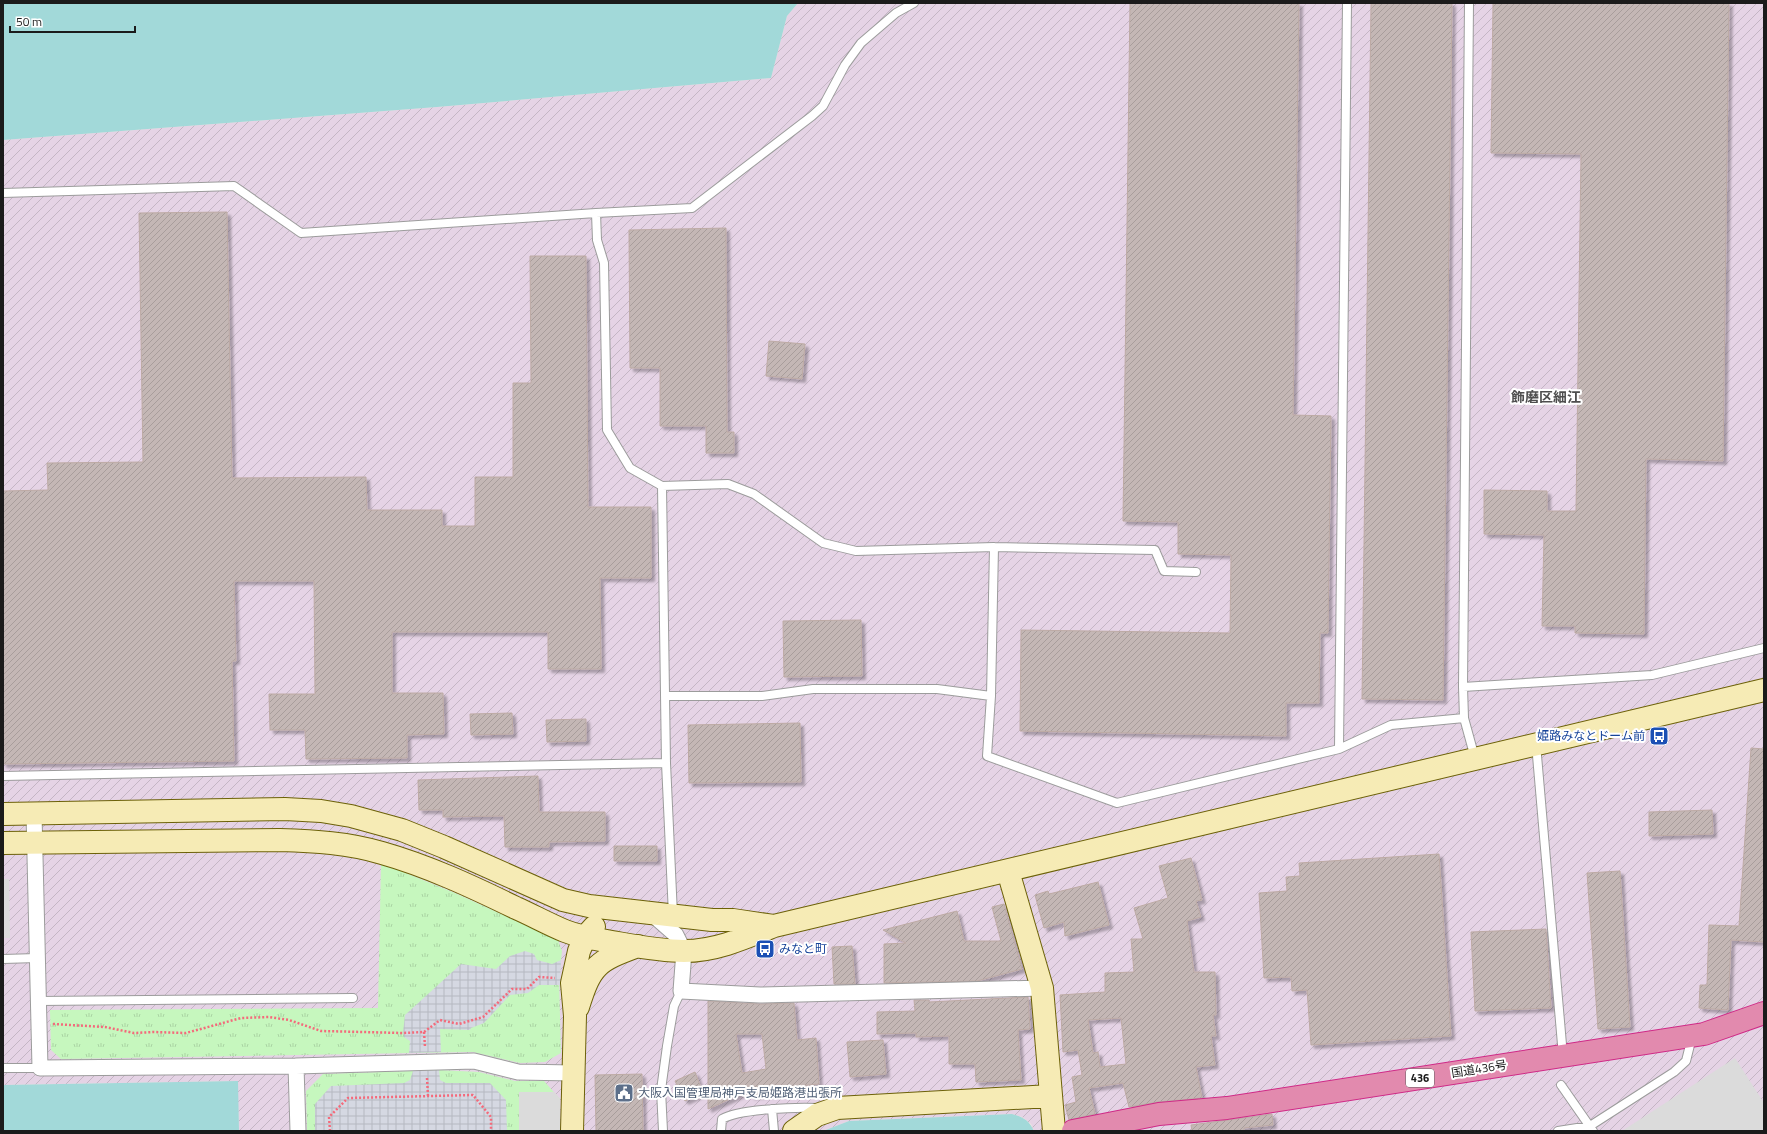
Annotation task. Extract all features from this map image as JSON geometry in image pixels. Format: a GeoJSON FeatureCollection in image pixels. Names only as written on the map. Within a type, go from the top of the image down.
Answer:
{"type":"FeatureCollection","features":[{"type":"Feature","properties":{"kind":"highway","name":"国道436号"},"geometry":{"type":"LineString","coordinates":[[1073,1131],[1159,1114],[1227,1108],[1704,1034],[1764,1013]]}},
{"type":"Feature","properties":{"kind":"street"},"geometry":{"type":"LineString","coordinates":[[3,843],[280,840],[316,841],[352,846],[381,852],[475,888],[566,931],[585,937],[638,946],[684,951],[732,943],[774,926],[1764,690]]}},
{"type":"Feature","properties":{"kind":"street"},"geometry":{"type":"LineString","coordinates":[[3,814],[285,809],[321,811],[351,816],[402,830],[563,900],[621,911],[712,920],[733,920],[774,926]]}},
{"type":"Feature","properties":{"kind":"street"},"geometry":{"type":"LineString","coordinates":[[34,814],[40,1068],[296,1066],[474,1061],[518,1072],[573,1073]]}},
{"type":"Feature","properties":{"kind":"street"},"geometry":{"type":"LineString","coordinates":[[1008,871],[1042,988],[1054,1131]]}},
{"type":"Feature","properties":{"kind":"street"},"geometry":{"type":"LineString","coordinates":[[563,900],[579,918],[585,937],[591,972]]}},
{"type":"Feature","properties":{"kind":"street"},"geometry":{"type":"LineString","coordinates":[[572,1131],[575,1016],[572,983],[579,951],[585,937],[606,918],[621,911]]}},
{"type":"Feature","properties":{"kind":"street"},"geometry":{"type":"LineString","coordinates":[[652,914],[676,934],[684,951],[681,991],[760,995],[1042,988]]}},
{"type":"Feature","properties":{"kind":"street"},"geometry":{"type":"LineString","coordinates":[[575,1016],[591,972],[605,960],[638,946]]}},
{"type":"Feature","properties":{"kind":"street"},"geometry":{"type":"LineString","coordinates":[[296,1066],[298,1131]]}},
{"type":"Feature","properties":{"kind":"street"},"geometry":{"type":"LineString","coordinates":[[794,1131],[817,1115],[837,1108],[1050,1096]]}},
{"type":"Feature","properties":{"kind":"lane"},"geometry":{"type":"LineString","coordinates":[[3,193],[234,186],[301,233],[692,208],[823,106],[845,65],[861,44],[896,13],[914,3]]}},
{"type":"Feature","properties":{"kind":"lane"},"geometry":{"type":"LineString","coordinates":[[1339,749],[1347,3]]}},
{"type":"Feature","properties":{"kind":"lane"},"geometry":{"type":"LineString","coordinates":[[1469,3],[1463,687],[1464,718],[1475,759]]}},
{"type":"Feature","properties":{"kind":"lane"},"geometry":{"type":"LineString","coordinates":[[596,213],[597,240],[604,264],[607,430],[630,468],[662,486],[728,484],[754,494],[822,543],[856,551],[994,548],[1155,550],[1164,571],[1196,572]]}},
{"type":"Feature","properties":{"kind":"lane"},"geometry":{"type":"LineString","coordinates":[[662,486],[666,763],[674,916]]}},
{"type":"Feature","properties":{"kind":"lane"},"geometry":{"type":"LineString","coordinates":[[994,548],[991,696],[987,756],[1117,803],[1339,749],[1391,725],[1464,718]]}},
{"type":"Feature","properties":{"kind":"lane"},"geometry":{"type":"LineString","coordinates":[[1463,687],[1652,675],[1764,648]]}},
{"type":"Feature","properties":{"kind":"lane"},"geometry":{"type":"LineString","coordinates":[[665,696],[762,696],[813,689],[937,689],[991,696]]}},
{"type":"Feature","properties":{"kind":"lane"},"geometry":{"type":"LineString","coordinates":[[1536,744],[1563,1056]]}},
{"type":"Feature","properties":{"kind":"lane"},"geometry":{"type":"LineString","coordinates":[[3,776],[666,763]]}},
{"type":"Feature","properties":{"kind":"lane"},"geometry":{"type":"LineString","coordinates":[[3,959],[37,958]]}},
{"type":"Feature","properties":{"kind":"lane"},"geometry":{"type":"LineString","coordinates":[[663,1131],[661,1090],[674,1006],[681,991]]}},
{"type":"Feature","properties":{"kind":"lane"},"geometry":{"type":"LineString","coordinates":[[38,1000],[353,998]]}},
{"type":"Feature","properties":{"kind":"lane"},"geometry":{"type":"LineString","coordinates":[[1558,1131],[1591,1128],[1674,1072],[1686,1061],[1692,1036]]}},
{"type":"Feature","properties":{"kind":"lane"},"geometry":{"type":"LineString","coordinates":[[3,1068],[40,1068]]}},
{"type":"Feature","properties":{"kind":"lane"},"geometry":{"type":"LineString","coordinates":[[1561,1085],[1591,1128]]}},
{"type":"Feature","properties":{"kind":"lane"},"geometry":{"type":"LineString","coordinates":[[721,1131],[722,1119],[729,1115],[772,1109],[837,1108]]}},
{"type":"Feature","properties":{"kind":"lane"},"geometry":{"type":"LineString","coordinates":[[772,1109],[774,1131]]}},
{"type":"Feature","properties":{"kind":"path"},"geometry":{"type":"LineString","coordinates":[[39,1023],[105,1027],[134,1033],[186,1033],[241,1018],[269,1018],[290,1020],[321,1031],[403,1033],[424,1032],[440,1020],[459,1024],[483,1017],[512,989],[527,988],[539,977],[560,978]]}},
{"type":"Feature","properties":{"kind":"path"},"geometry":{"type":"LineString","coordinates":[[330,1131],[329,1117],[348,1098],[473,1095],[491,1117],[491,1131]]}},
{"type":"Feature","properties":{"kind":"shaded area"},"geometry":{"type":"Polygon","coordinates":[[[798,3],[1764,3],[1764,1131],[1034,1131],[1031,1124],[1022,1117],[1012,1114],[849,1121],[823,1131],[239,1131],[237,1081],[3,1085],[3,140],[437,107],[771,78],[787,16],[798,3]]]}},
{"type":"Feature","properties":{"kind":"shaded area"},"geometry":{"type":"Polygon","coordinates":[[[3,879],[9,879],[10,938],[3,938],[3,879]]]}},
{"type":"Feature","properties":{"kind":"shaded area"},"geometry":{"type":"Polygon","coordinates":[[[525,951],[534,954],[537,960],[552,964],[561,960],[560,985],[539,985],[528,993],[510,995],[484,1023],[471,1028],[470,1030],[440,1029],[441,1052],[409,1053],[410,1041],[404,1037],[403,1033],[405,1015],[461,964],[496,969],[510,956],[525,951]]]}},
{"type":"Feature","properties":{"kind":"shaded area"},"geometry":{"type":"Polygon","coordinates":[[[1735,1058],[1764,1103],[1764,1131],[1622,1131],[1735,1058]]]}},
{"type":"Feature","properties":{"kind":"shaded area"},"geometry":{"type":"Polygon","coordinates":[[[439,1070],[440,1080],[446,1083],[490,1083],[506,1100],[507,1131],[315,1131],[315,1104],[331,1086],[404,1083],[410,1080],[413,1071],[439,1070]]]}},
{"type":"Feature","properties":{"kind":"shaded area"},"geometry":{"type":"Polygon","coordinates":[[[519,1092],[554,1092],[560,1099],[560,1131],[519,1131],[519,1092]]]}},
{"type":"Feature","properties":{"kind":"green space"},"geometry":{"type":"Polygon","coordinates":[[[381,863],[455,893],[558,940],[562,951],[559,978],[561,1053],[545,1062],[520,1063],[473,1052],[61,1059],[51,1050],[50,1010],[378,1008],[381,863]]]}},
{"type":"Feature","properties":{"kind":"green space"},"geometry":{"type":"Polygon","coordinates":[[[439,1070],[479,1072],[515,1081],[544,1081],[560,1099],[560,1131],[307,1131],[306,1091],[323,1074],[439,1070]]]}},
{"type":"Feature","properties":{"kind":"water"},"geometry":{"type":"Polygon","coordinates":[[[3,3],[798,3],[787,16],[771,78],[437,107],[3,140],[3,3]]]}},
{"type":"Feature","properties":{"kind":"water"},"geometry":{"type":"Polygon","coordinates":[[[238,1081],[239,1131],[3,1131],[3,1085],[238,1081]]]}},
{"type":"Feature","properties":{"kind":"water"},"geometry":{"type":"Polygon","coordinates":[[[1012,1114],[1025,1120],[1030,1124],[1034,1131],[823,1131],[849,1121],[1012,1114]]]}},
{"type":"Feature","properties":{"kind":"building"},"geometry":{"type":"Polygon","coordinates":[[[1130,3],[1299,3],[1293,415],[1331,416],[1328,633],[1320,633],[1319,703],[1286,703],[1286,736],[1020,731],[1021,630],[1230,633],[1231,555],[1178,554],[1178,522],[1123,521],[1130,3]]]}},
{"type":"Feature","properties":{"kind":"building"},"geometry":{"type":"Polygon","coordinates":[[[1371,3],[1452,3],[1443,700],[1362,699],[1371,3]]]}},
{"type":"Feature","properties":{"kind":"building"},"geometry":{"type":"Polygon","coordinates":[[[1493,3],[1729,3],[1723,461],[1646,459],[1644,634],[1575,633],[1575,626],[1542,626],[1544,535],[1484,534],[1484,490],[1547,491],[1547,511],[1576,511],[1581,154],[1491,153],[1493,3]]]}},
{"type":"Feature","properties":{"kind":"building"},"geometry":{"type":"Polygon","coordinates":[[[227,212],[232,478],[366,477],[367,510],[442,510],[442,526],[475,526],[475,477],[513,477],[513,383],[531,383],[530,256],[586,256],[588,507],[651,507],[651,578],[600,578],[601,669],[548,669],[548,632],[392,632],[392,693],[443,693],[444,734],[407,735],[407,758],[306,759],[305,730],[270,730],[269,694],[315,694],[314,581],[234,581],[236,661],[232,661],[234,761],[3,764],[3,491],[48,490],[47,463],[143,462],[139,213],[227,212]]]}},
{"type":"Feature","properties":{"kind":"building"},"geometry":{"type":"Polygon","coordinates":[[[726,228],[727,432],[734,432],[734,453],[706,453],[706,426],[660,426],[660,368],[630,368],[629,230],[726,228]]]}},
{"type":"Feature","properties":{"kind":"building"},"geometry":{"type":"Polygon","coordinates":[[[769,341],[805,344],[802,379],[766,376],[769,341]]]}},
{"type":"Feature","properties":{"kind":"building"},"geometry":{"type":"Polygon","coordinates":[[[861,620],[862,676],[784,677],[783,621],[861,620]]]}},
{"type":"Feature","properties":{"kind":"building"},"geometry":{"type":"Polygon","coordinates":[[[512,713],[513,734],[471,735],[470,714],[512,713]]]}},
{"type":"Feature","properties":{"kind":"building"},"geometry":{"type":"Polygon","coordinates":[[[586,719],[586,741],[547,742],[546,720],[586,719]]]}},
{"type":"Feature","properties":{"kind":"building"},"geometry":{"type":"Polygon","coordinates":[[[800,723],[801,782],[689,783],[688,725],[800,723]]]}},
{"type":"Feature","properties":{"kind":"building"},"geometry":{"type":"Polygon","coordinates":[[[1751,748],[1764,749],[1764,942],[1731,940],[1728,1010],[1699,1008],[1700,985],[1707,985],[1709,925],[1739,926],[1751,748]]]}},
{"type":"Feature","properties":{"kind":"building"},"geometry":{"type":"Polygon","coordinates":[[[538,776],[539,812],[605,812],[605,841],[549,842],[549,847],[505,847],[504,816],[443,817],[443,810],[419,810],[418,780],[538,776]]]}},
{"type":"Feature","properties":{"kind":"building"},"geometry":{"type":"Polygon","coordinates":[[[1712,810],[1713,834],[1649,836],[1649,812],[1712,810]]]}},
{"type":"Feature","properties":{"kind":"building"},"geometry":{"type":"Polygon","coordinates":[[[614,846],[657,846],[657,861],[614,861],[614,846]]]}},
{"type":"Feature","properties":{"kind":"building"},"geometry":{"type":"Polygon","coordinates":[[[1439,854],[1451,1036],[1311,1045],[1307,990],[1292,991],[1291,977],[1264,978],[1259,893],[1287,891],[1286,877],[1300,876],[1299,863],[1439,854]]]}},
{"type":"Feature","properties":{"kind":"building"},"geometry":{"type":"Polygon","coordinates":[[[1191,858],[1202,900],[1196,901],[1201,917],[1187,921],[1194,972],[1215,972],[1216,1015],[1213,1015],[1216,1036],[1211,1036],[1215,1065],[1196,1067],[1202,1098],[1158,1102],[1129,1107],[1123,1083],[1089,1088],[1095,1114],[1069,1120],[1065,1105],[1076,1102],[1072,1077],[1082,1075],[1078,1050],[1063,1052],[1060,995],[1105,992],[1105,973],[1134,972],[1131,939],[1143,939],[1134,908],[1168,898],[1159,866],[1191,858]],[[1121,1018],[1088,1020],[1093,1053],[1098,1052],[1100,1067],[1126,1064],[1121,1018]]]}},
{"type":"Feature","properties":{"kind":"building"},"geometry":{"type":"Polygon","coordinates":[[[1620,871],[1630,1027],[1598,1029],[1587,873],[1620,871]]]}},
{"type":"Feature","properties":{"kind":"building"},"geometry":{"type":"Polygon","coordinates":[[[1098,882],[1109,925],[1065,936],[1064,922],[1044,928],[1035,895],[1048,891],[1049,894],[1098,882]]]}},
{"type":"Feature","properties":{"kind":"building"},"geometry":{"type":"Polygon","coordinates":[[[1004,904],[1022,969],[977,981],[884,983],[884,944],[906,943],[883,930],[957,911],[964,941],[1001,941],[992,907],[1004,904]]]}},
{"type":"Feature","properties":{"kind":"building"},"geometry":{"type":"Polygon","coordinates":[[[1546,929],[1551,1008],[1475,1011],[1471,932],[1546,929]]]}},
{"type":"Feature","properties":{"kind":"building"},"geometry":{"type":"Polygon","coordinates":[[[852,946],[855,984],[834,984],[832,947],[852,946]]]}},
{"type":"Feature","properties":{"kind":"building"},"geometry":{"type":"Polygon","coordinates":[[[1028,997],[1030,1029],[1018,1030],[1021,1080],[976,1082],[975,1064],[949,1064],[949,1036],[916,1037],[916,1033],[877,1034],[877,1012],[915,1011],[914,1000],[929,1000],[929,1002],[1028,997]]]}},
{"type":"Feature","properties":{"kind":"building"},"geometry":{"type":"Polygon","coordinates":[[[708,1001],[760,1004],[794,1003],[797,1040],[816,1038],[819,1084],[799,1086],[799,1091],[751,1096],[750,1090],[708,1109],[708,1001]],[[736,1034],[742,1073],[766,1069],[762,1034],[736,1034]]]}},
{"type":"Feature","properties":{"kind":"building"},"geometry":{"type":"Polygon","coordinates":[[[883,1040],[886,1074],[850,1077],[847,1042],[883,1040]]]}},
{"type":"Feature","properties":{"kind":"building"},"geometry":{"type":"Polygon","coordinates":[[[695,1072],[703,1093],[685,1101],[675,1081],[695,1072]]]}},
{"type":"Feature","properties":{"kind":"building"},"geometry":{"type":"Polygon","coordinates":[[[642,1074],[643,1131],[596,1131],[595,1075],[642,1074]]]}},
{"type":"Feature","properties":{"kind":"building"},"geometry":{"type":"Polygon","coordinates":[[[1272,1114],[1273,1125],[1244,1128],[1244,1131],[1192,1131],[1191,1125],[1272,1114]]]}},
{"type":"Feature","properties":{"kind":"place","name":"姫路みなとドーム前"},"geometry":{"type":"Point","coordinates":[1659,736]}},
{"type":"Feature","properties":{"kind":"place","name":"みなと町"},"geometry":{"type":"Point","coordinates":[765,949]}},
{"type":"Feature","properties":{"kind":"place","name":"大阪入国管理局神戸支局姫路港出張所"},"geometry":{"type":"Point","coordinates":[624,1093]}},
{"type":"Feature","properties":{"kind":"district","name":"飾磨区細江"},"geometry":{"type":"Point","coordinates":[1546,397]}}]}
